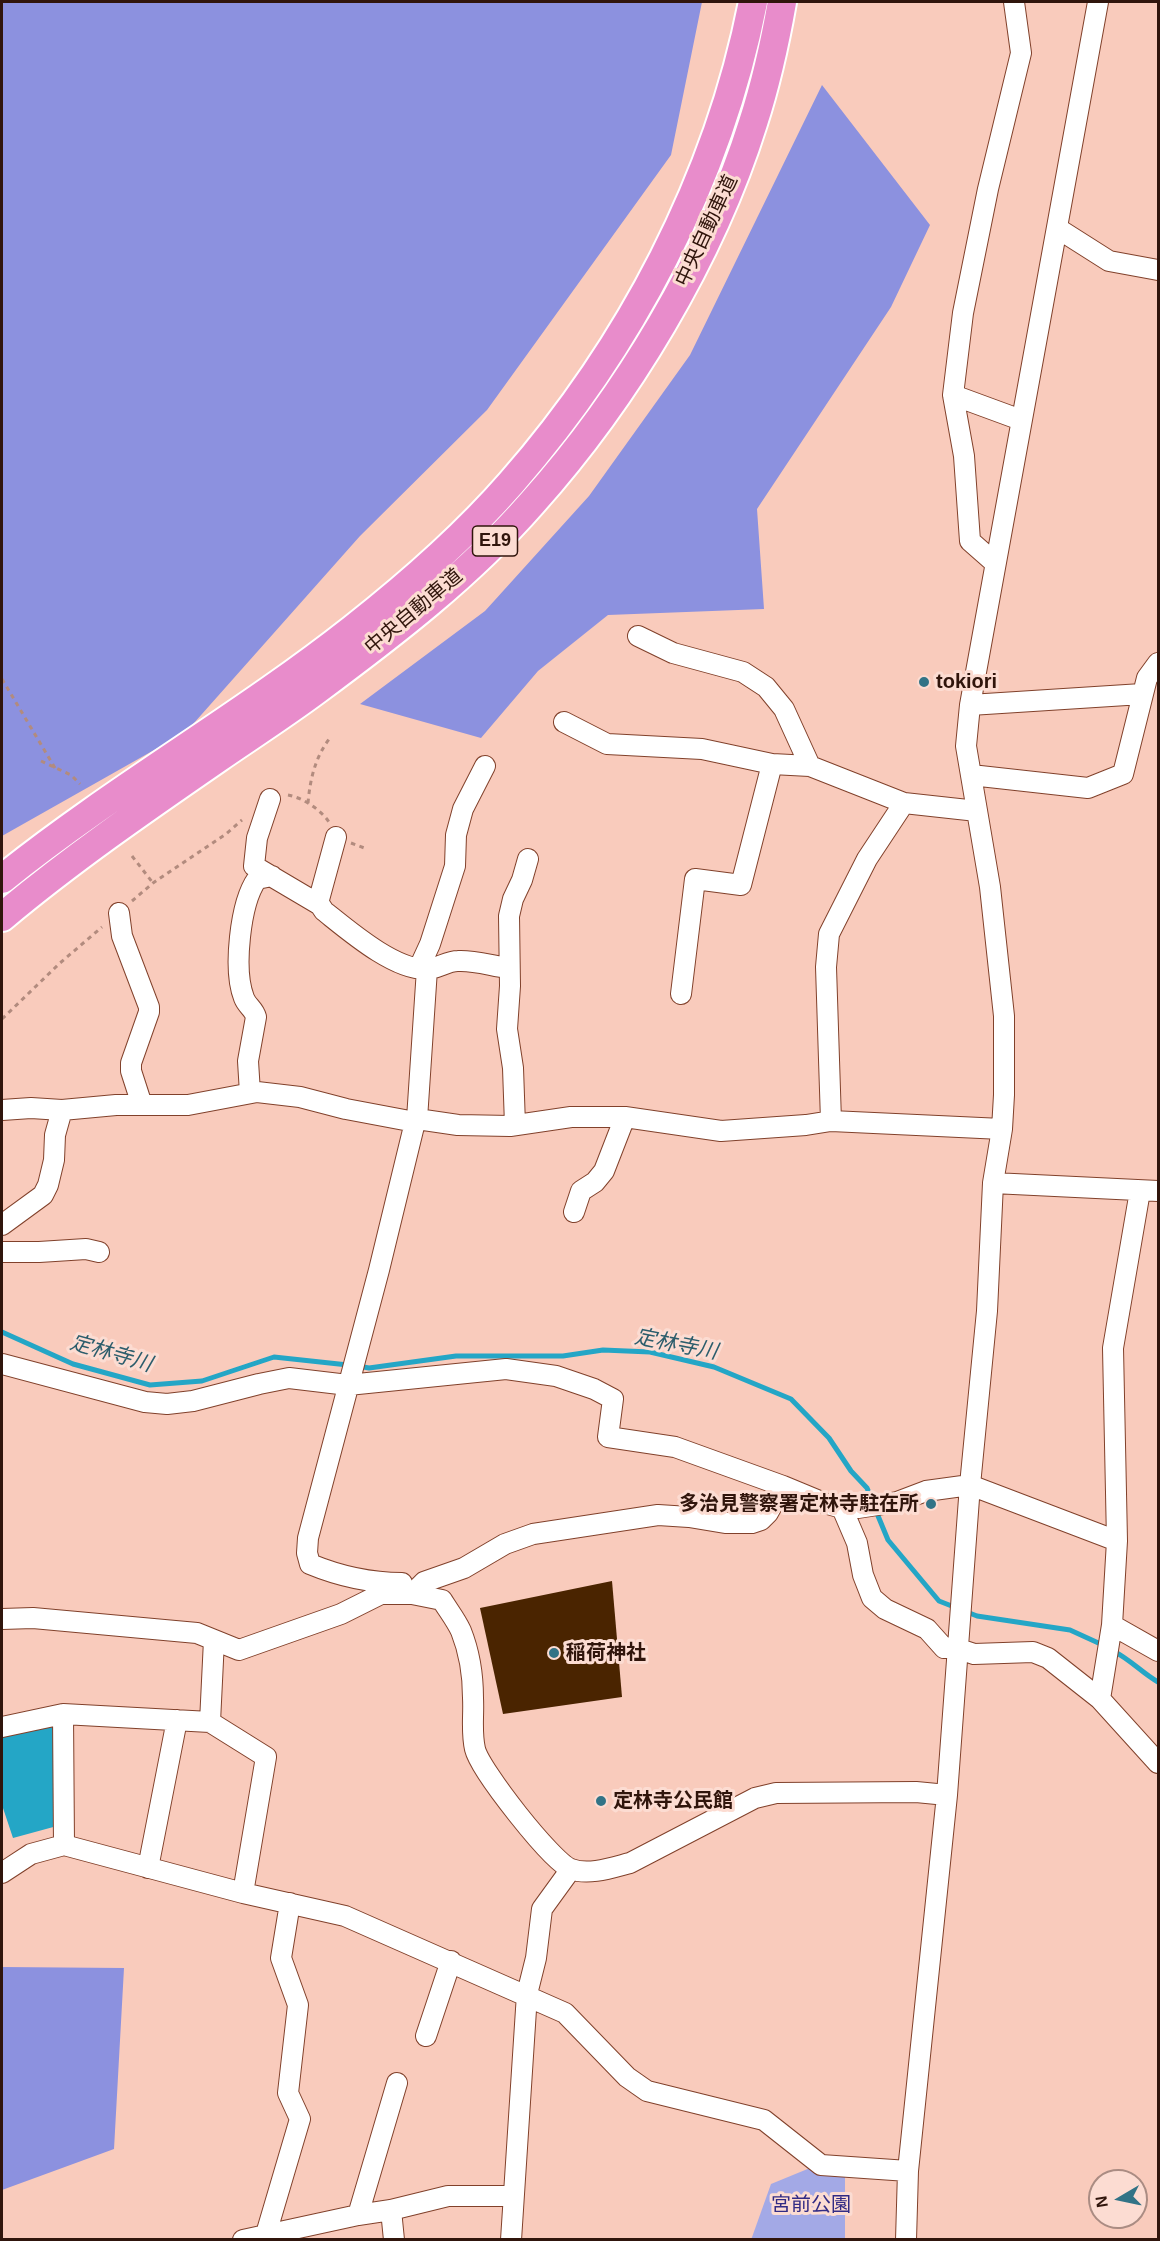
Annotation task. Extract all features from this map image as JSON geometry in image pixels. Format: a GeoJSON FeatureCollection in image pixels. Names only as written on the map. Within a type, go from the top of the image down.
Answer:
{"type":"FeatureCollection","features":[{"type":"Feature","properties":{"kind":"highway","name":"中央自動車道"},"geometry":{"type":"LineString","coordinates":[[2,879],[83,818],[352,629],[458,538],[510,484],[556,429],[595,375],[633,315],[666,254],[696,187],[724,114],[746,38],[753,2]]}},
{"type":"Feature","properties":{"kind":"highway","name":"中央自動車道"},"geometry":{"type":"LineString","coordinates":[[2,917],[96,843],[313,693],[368,651],[476,560],[531,505],[620,391],[693,267],[724,199],[753,124],[775,43],[782,2]]}},
{"type":"Feature","properties":{"kind":"street"},"geometry":{"type":"LineString","coordinates":[[995,563],[970,541],[964,456],[953,395],[963,313],[1021,53],[1014,2]]}},
{"type":"Feature","properties":{"kind":"street"},"geometry":{"type":"LineString","coordinates":[[906,2240],[908,2171],[947,1795],[970,1485],[987,1311],[993,1184],[1002,1128],[1004,1016],[990,887],[966,746],[970,705],[995,563],[1098,2]]}},
{"type":"Feature","properties":{"kind":"street"},"geometry":{"type":"LineString","coordinates":[[1057,228],[1109,261],[1158,270]]}},
{"type":"Feature","properties":{"kind":"street"},"geometry":{"type":"LineString","coordinates":[[953,395],[1022,420]]}},
{"type":"Feature","properties":{"kind":"street"},"geometry":{"type":"LineString","coordinates":[[638,636],[673,653],[743,672],[766,687],[784,710],[810,766]]}},
{"type":"Feature","properties":{"kind":"street"},"geometry":{"type":"LineString","coordinates":[[971,775],[1088,788],[1124,774],[1147,678],[1158,663]]}},
{"type":"Feature","properties":{"kind":"street"},"geometry":{"type":"LineString","coordinates":[[970,705],[1143,694]]}},
{"type":"Feature","properties":{"kind":"street"},"geometry":{"type":"LineString","coordinates":[[564,722],[607,744],[702,749],[772,764],[810,766],[904,803],[977,811]]}},
{"type":"Feature","properties":{"kind":"street"},"geometry":{"type":"LineString","coordinates":[[681,994],[695,879],[741,885],[772,764]]}},
{"type":"Feature","properties":{"kind":"street"},"geometry":{"type":"LineString","coordinates":[[415,1590],[408,1582],[390,1583],[347,1576],[310,1564],[307,1553],[308,1538],[416,1121],[423,969],[455,866],[456,835],[463,809],[485,766]]}},
{"type":"Feature","properties":{"kind":"street"},"geometry":{"type":"LineString","coordinates":[[270,799],[257,838],[254,866],[318,903],[324,911],[374,950],[406,965],[423,969],[460,960],[508,968]]}},
{"type":"Feature","properties":{"kind":"street"},"geometry":{"type":"LineString","coordinates":[[831,1121],[826,967],[829,934],[867,859],[904,803]]}},
{"type":"Feature","properties":{"kind":"street"},"geometry":{"type":"LineString","coordinates":[[318,903],[336,837]]}},
{"type":"Feature","properties":{"kind":"street"},"geometry":{"type":"LineString","coordinates":[[514,1125],[513,1068],[507,1029],[510,986],[509,916],[528,859]]}},
{"type":"Feature","properties":{"kind":"street"},"geometry":{"type":"LineString","coordinates":[[250,1093],[248,1061],[256,1017],[244,999],[239,978],[239,956],[252,886],[257,879],[272,876]]}},
{"type":"Feature","properties":{"kind":"street"},"geometry":{"type":"LineString","coordinates":[[119,913],[122,936],[149,1007],[131,1062],[131,1071],[142,1105]]}},
{"type":"Feature","properties":{"kind":"street"},"geometry":{"type":"LineString","coordinates":[[2,1110],[188,1105],[257,1092],[300,1097],[346,1109],[416,1121],[458,1125],[514,1125],[571,1117],[625,1117],[721,1131],[831,1121],[1002,1128]]}},
{"type":"Feature","properties":{"kind":"street"},"geometry":{"type":"LineString","coordinates":[[2,1225],[43,1195],[54,1160],[55,1135],[62,1110]]}},
{"type":"Feature","properties":{"kind":"street"},"geometry":{"type":"LineString","coordinates":[[574,1212],[581,1191],[595,1182],[604,1171],[625,1117]]}},
{"type":"Feature","properties":{"kind":"street"},"geometry":{"type":"LineString","coordinates":[[993,1184],[1149,1191],[1113,1348],[1117,1540],[1112,1625],[1100,1698]]}},
{"type":"Feature","properties":{"kind":"street"},"geometry":{"type":"LineString","coordinates":[[2,1252],[86,1249],[99,1252]]}},
{"type":"Feature","properties":{"kind":"street"},"geometry":{"type":"LineString","coordinates":[[2,1364],[156,1403],[193,1401],[289,1378],[348,1385],[506,1369],[556,1376],[594,1389],[613,1399],[608,1437],[675,1447],[824,1503],[842,1508],[858,1508],[897,1502],[926,1491],[970,1485],[1117,1540]]}},
{"type":"Feature","properties":{"kind":"street"},"geometry":{"type":"LineString","coordinates":[[415,1590],[424,1582],[464,1568],[506,1544],[532,1534],[657,1515],[689,1517],[724,1523],[752,1523],[761,1520],[768,1513],[783,1486]]}},
{"type":"Feature","properties":{"kind":"street"},"geometry":{"type":"LineString","coordinates":[[842,1508],[857,1544],[863,1575],[872,1598],[885,1609],[927,1629],[944,1648],[959,1648],[974,1654],[1034,1652],[1047,1658],[1100,1698],[1158,1763]]}},
{"type":"Feature","properties":{"kind":"street"},"geometry":{"type":"LineString","coordinates":[[2,1619],[33,1618],[197,1633],[239,1650],[341,1614],[381,1594],[415,1590],[442,1600],[461,1631],[470,1664],[473,1697],[472,1729],[480,1762],[532,1830],[554,1855],[571,1869],[610,1868],[630,1863],[755,1798],[776,1793],[915,1792],[947,1795]]}},
{"type":"Feature","properties":{"kind":"street"},"geometry":{"type":"LineString","coordinates":[[1112,1625],[1158,1652]]}},
{"type":"Feature","properties":{"kind":"street"},"geometry":{"type":"LineString","coordinates":[[210,1722],[214,1640]]}},
{"type":"Feature","properties":{"kind":"street"},"geometry":{"type":"LineString","coordinates":[[2,1727],[63,1714],[210,1722],[267,1757],[243,1893]]}},
{"type":"Feature","properties":{"kind":"street"},"geometry":{"type":"LineString","coordinates":[[63,1714],[64,1845]]}},
{"type":"Feature","properties":{"kind":"street"},"geometry":{"type":"LineString","coordinates":[[148,1868],[177,1720]]}},
{"type":"Feature","properties":{"kind":"street"},"geometry":{"type":"LineString","coordinates":[[2,1873],[31,1854],[64,1845],[243,1893],[345,1916],[527,1994],[565,2013],[627,2077],[647,2091],[764,2120],[821,2165],[908,2171]]}},
{"type":"Feature","properties":{"kind":"street"},"geometry":{"type":"LineString","coordinates":[[511,2240],[527,1994],[536,1958],[542,1909],[571,1869]]}},
{"type":"Feature","properties":{"kind":"street"},"geometry":{"type":"LineString","coordinates":[[266,2234],[300,2119],[288,2092],[298,2005],[281,1958],[290,1903]]}},
{"type":"Feature","properties":{"kind":"street"},"geometry":{"type":"LineString","coordinates":[[426,2036],[451,1961]]}},
{"type":"Feature","properties":{"kind":"street"},"geometry":{"type":"LineString","coordinates":[[358,2215],[397,2083]]}},
{"type":"Feature","properties":{"kind":"street"},"geometry":{"type":"LineString","coordinates":[[243,2240],[448,2196],[513,2196]]}},
{"type":"Feature","properties":{"kind":"street"},"geometry":{"type":"LineString","coordinates":[[391,2210],[394,2240]]}},
{"type":"Feature","properties":{"kind":"path"},"geometry":{"type":"LineString","coordinates":[[2,680],[55,768]]}},
{"type":"Feature","properties":{"kind":"path"},"geometry":{"type":"LineString","coordinates":[[308,804],[315,764],[321,749],[330,738]]}},
{"type":"Feature","properties":{"kind":"path"},"geometry":{"type":"LineString","coordinates":[[40,760],[71,775],[80,784]]}},
{"type":"Feature","properties":{"kind":"path"},"geometry":{"type":"LineString","coordinates":[[2,1019],[60,963],[153,883],[226,834],[262,800],[287,795],[296,797],[323,814],[336,837],[367,849]]}},
{"type":"Feature","properties":{"kind":"path"},"geometry":{"type":"LineString","coordinates":[[132,856],[153,883]]}},
{"type":"Feature","properties":{"kind":"green space","name":"宮前公園"},"geometry":{"type":"Polygon","coordinates":[[[810,2168],[845,2174],[845,2239],[751,2240],[771,2184],[810,2168]]]}},
{"type":"Feature","properties":{"kind":"shaded area"},"geometry":{"type":"Polygon","coordinates":[[[2,2],[702,2],[671,155],[487,410],[360,536],[186,732],[2,836],[2,2]]]}},
{"type":"Feature","properties":{"kind":"shaded area"},"geometry":{"type":"Polygon","coordinates":[[[822,85],[930,225],[891,307],[757,509],[764,609],[608,615],[538,671],[481,738],[360,704],[485,611],[589,496],[690,355],[822,85]]]}},
{"type":"Feature","properties":{"kind":"shaded area"},"geometry":{"type":"Polygon","coordinates":[[[57,1722],[57,1826],[13,1838],[2,1805],[2,1735],[57,1722]]]}},
{"type":"Feature","properties":{"kind":"shaded area"},"geometry":{"type":"Polygon","coordinates":[[[2,1967],[124,1968],[114,2149],[2,2190],[2,1967]]]}},
{"type":"Feature","properties":{"kind":"building","name":"稲荷神社"},"geometry":{"type":"Polygon","coordinates":[[[612,1581],[622,1697],[503,1714],[480,1608],[612,1581]]]}},
{"type":"Feature","properties":{"kind":"waterway","name":"定林寺川"},"geometry":{"type":"LineString","coordinates":[[2,1332],[73,1364],[150,1385],[202,1381],[274,1357],[348,1365]]}},
{"type":"Feature","properties":{"kind":"waterway","name":"定林寺川"},"geometry":{"type":"LineString","coordinates":[[358,1366],[369,1368],[456,1356],[563,1356],[603,1350],[650,1352],[714,1367],[791,1399],[829,1438],[851,1471],[867,1488],[873,1502]]}},
{"type":"Feature","properties":{"kind":"waterway","name":"定林寺川"},"geometry":{"type":"LineString","coordinates":[[876,1511],[888,1540],[939,1601],[977,1616],[1070,1630],[1105,1646]]}},
{"type":"Feature","properties":{"kind":"waterway","name":"定林寺川"},"geometry":{"type":"LineString","coordinates":[[1113,1651],[1158,1682]]}},
{"type":"Feature","properties":{"kind":"place","name":"tokiori"},"geometry":{"type":"Point","coordinates":[924,682]}},
{"type":"Feature","properties":{"kind":"place","name":"多治見警察署定林寺駐在所"},"geometry":{"type":"Point","coordinates":[931,1504]}},
{"type":"Feature","properties":{"kind":"place","name":"稲荷神社"},"geometry":{"type":"Point","coordinates":[554,1653]}},
{"type":"Feature","properties":{"kind":"place","name":"定林寺公民館"},"geometry":{"type":"Point","coordinates":[601,1801]}}]}
